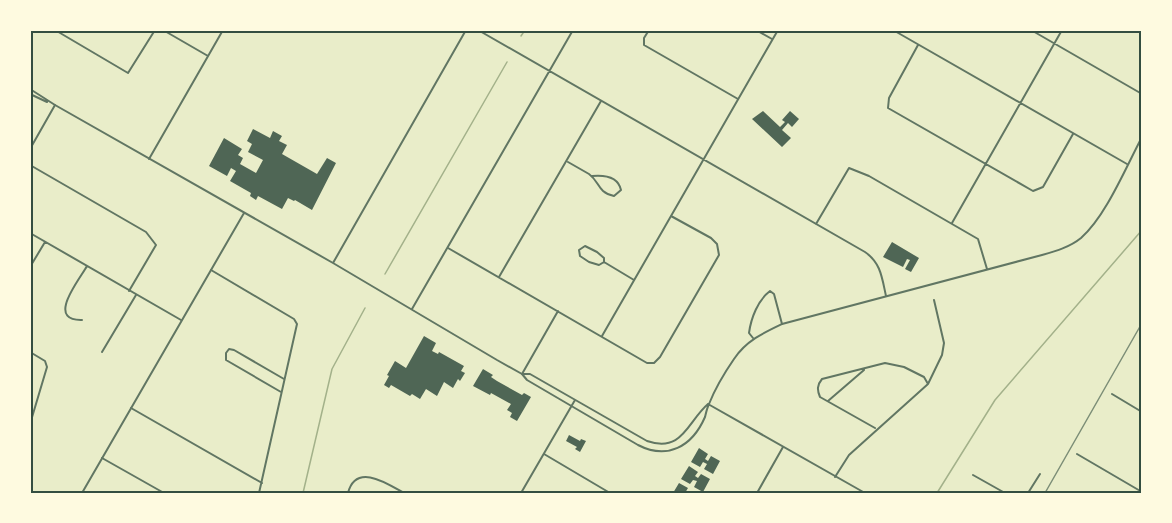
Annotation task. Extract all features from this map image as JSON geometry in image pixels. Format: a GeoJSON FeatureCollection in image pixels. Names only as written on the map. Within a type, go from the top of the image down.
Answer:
{"type":"FeatureCollection","features":[{"type":"Feature","properties":{"kind":"street"},"geometry":{"type":"LineString","coordinates":[[55,30],[128,73],[155,30]]}},
{"type":"Feature","properties":{"kind":"street"},"geometry":{"type":"LineString","coordinates":[[163,30],[208,56]]}},
{"type":"Feature","properties":{"kind":"street"},"geometry":{"type":"LineString","coordinates":[[149,159],[224,30]]}},
{"type":"Feature","properties":{"kind":"street"},"geometry":{"type":"LineString","coordinates":[[333,263],[466,30]]}},
{"type":"Feature","properties":{"kind":"street"},"geometry":{"type":"LineString","coordinates":[[478,30],[872,257],[879,266],[886,296]]}},
{"type":"Feature","properties":{"kind":"street"},"geometry":{"type":"LineString","coordinates":[[412,309],[573,30]]}},
{"type":"Feature","properties":{"kind":"street"},"geometry":{"type":"LineString","coordinates":[[649,30],[644,38],[644,45],[738,99]]}},
{"type":"Feature","properties":{"kind":"street"},"geometry":{"type":"LineString","coordinates":[[756,30],[773,39]]}},
{"type":"Feature","properties":{"kind":"street"},"geometry":{"type":"LineString","coordinates":[[602,336],[778,30]]}},
{"type":"Feature","properties":{"kind":"street"},"geometry":{"type":"LineString","coordinates":[[893,30],[1127,164]]}},
{"type":"Feature","properties":{"kind":"street"},"geometry":{"type":"LineString","coordinates":[[1031,30],[1142,94]]}},
{"type":"Feature","properties":{"kind":"street"},"geometry":{"type":"LineString","coordinates":[[951,223],[1062,30]]}},
{"type":"Feature","properties":{"kind":"street"},"geometry":{"type":"LineString","coordinates":[[918,45],[889,98],[888,108],[985,164],[1033,191],[1043,187],[1073,134]]}},
{"type":"Feature","properties":{"kind":"street"},"geometry":{"type":"LineString","coordinates":[[30,89],[54,105],[333,263],[522,374],[530,375],[647,441],[661,444],[683,436],[699,412],[708,404]]}},
{"type":"Feature","properties":{"kind":"street"},"geometry":{"type":"LineString","coordinates":[[30,94],[54,105]]}},
{"type":"Feature","properties":{"kind":"street"},"geometry":{"type":"LineString","coordinates":[[499,277],[601,101]]}},
{"type":"Feature","properties":{"kind":"street"},"geometry":{"type":"LineString","coordinates":[[30,149],[54,105]]}},
{"type":"Feature","properties":{"kind":"street"},"geometry":{"type":"LineString","coordinates":[[522,374],[526,380],[648,450],[673,450],[690,439],[705,417],[708,404],[735,358],[753,338],[782,324],[1063,249],[1079,239],[1093,226],[1142,137]]}},
{"type":"Feature","properties":{"kind":"street"},"geometry":{"type":"LineString","coordinates":[[566,161],[592,176],[597,186],[610,195],[614,196],[621,190],[617,181],[609,177],[592,176]]}},
{"type":"Feature","properties":{"kind":"street"},"geometry":{"type":"LineString","coordinates":[[30,165],[146,232],[156,245],[129,291]]}},
{"type":"Feature","properties":{"kind":"street"},"geometry":{"type":"LineString","coordinates":[[816,224],[849,168],[868,176],[978,239],[987,269]]}},
{"type":"Feature","properties":{"kind":"street"},"geometry":{"type":"LineString","coordinates":[[82,493],[243,213]]}},
{"type":"Feature","properties":{"kind":"street"},"geometry":{"type":"LineString","coordinates":[[448,248],[648,363],[654,363],[660,357],[719,255],[717,244],[711,238],[671,216]]}},
{"type":"Feature","properties":{"kind":"street"},"geometry":{"type":"LineString","coordinates":[[30,233],[181,321]]}},
{"type":"Feature","properties":{"kind":"street"},"geometry":{"type":"LineString","coordinates":[[30,267],[45,242]]}},
{"type":"Feature","properties":{"kind":"street"},"geometry":{"type":"LineString","coordinates":[[604,262],[599,265],[589,262],[580,256],[579,250],[585,246],[594,250],[604,258],[604,262],[634,280]]}},
{"type":"Feature","properties":{"kind":"street"},"geometry":{"type":"LineString","coordinates":[[82,320],[70,317],[65,306],[68,296],[87,266]]}},
{"type":"Feature","properties":{"kind":"street"},"geometry":{"type":"LineString","coordinates":[[211,270],[294,319],[297,324],[259,493]]}},
{"type":"Feature","properties":{"kind":"street"},"geometry":{"type":"LineString","coordinates":[[753,338],[749,333],[751,319],[765,295],[770,291],[774,294],[782,324]]}},
{"type":"Feature","properties":{"kind":"street"},"geometry":{"type":"LineString","coordinates":[[102,352],[136,295]]}},
{"type":"Feature","properties":{"kind":"street"},"geometry":{"type":"LineString","coordinates":[[835,477],[849,455],[928,384],[942,355],[944,343],[934,300]]}},
{"type":"Feature","properties":{"kind":"street"},"geometry":{"type":"LineString","coordinates":[[522,374],[558,311]]}},
{"type":"Feature","properties":{"kind":"street"},"geometry":{"type":"LineString","coordinates":[[281,393],[226,360],[226,353],[229,349],[234,350],[284,379]]}},
{"type":"Feature","properties":{"kind":"street"},"geometry":{"type":"LineString","coordinates":[[30,352],[45,361],[47,367],[30,424]]}},
{"type":"Feature","properties":{"kind":"street"},"geometry":{"type":"LineString","coordinates":[[876,429],[820,397],[817,390],[822,379],[885,363],[904,367],[924,377],[928,384]]}},
{"type":"Feature","properties":{"kind":"street"},"geometry":{"type":"LineString","coordinates":[[828,401],[866,368]]}},
{"type":"Feature","properties":{"kind":"street"},"geometry":{"type":"LineString","coordinates":[[1112,394],[1142,412]]}},
{"type":"Feature","properties":{"kind":"street"},"geometry":{"type":"LineString","coordinates":[[521,493],[575,400]]}},
{"type":"Feature","properties":{"kind":"street"},"geometry":{"type":"LineString","coordinates":[[708,404],[865,493]]}},
{"type":"Feature","properties":{"kind":"street"},"geometry":{"type":"LineString","coordinates":[[131,408],[262,483]]}},
{"type":"Feature","properties":{"kind":"street"},"geometry":{"type":"LineString","coordinates":[[757,493],[783,447]]}},
{"type":"Feature","properties":{"kind":"street"},"geometry":{"type":"LineString","coordinates":[[544,454],[610,493]]}},
{"type":"Feature","properties":{"kind":"street"},"geometry":{"type":"LineString","coordinates":[[1077,454],[1142,492]]}},
{"type":"Feature","properties":{"kind":"street"},"geometry":{"type":"LineString","coordinates":[[102,458],[164,493]]}},
{"type":"Feature","properties":{"kind":"street"},"geometry":{"type":"LineString","coordinates":[[1028,493],[1040,474]]}},
{"type":"Feature","properties":{"kind":"street"},"geometry":{"type":"LineString","coordinates":[[974,475],[1005,493]]}},
{"type":"Feature","properties":{"kind":"street"},"geometry":{"type":"LineString","coordinates":[[348,493],[354,483],[361,478],[370,477],[378,478],[404,493]]}},
{"type":"Feature","properties":{"kind":"street"},"geometry":{"type":"LineString","coordinates":[[152,493],[155,488]]}},
{"type":"Feature","properties":{"kind":"building"},"geometry":{"type":"Polygon","coordinates":[[[763,111],[780,127],[785,122],[782,120],[790,111],[799,119],[792,127],[788,123],[782,130],[791,138],[782,147],[752,119],[763,111]]]}},
{"type":"Feature","properties":{"kind":"building"},"geometry":{"type":"Polygon","coordinates":[[[253,129],[270,138],[273,131],[282,136],[279,141],[287,145],[282,154],[317,174],[327,158],[336,163],[312,210],[288,198],[282,209],[258,196],[256,200],[250,196],[251,193],[230,181],[236,171],[231,168],[227,176],[209,166],[224,138],[242,149],[238,155],[243,158],[240,164],[256,173],[263,160],[248,152],[252,144],[247,141],[253,129]]]}},
{"type":"Feature","properties":{"kind":"building"},"geometry":{"type":"Polygon","coordinates":[[[892,242],[919,258],[911,272],[905,269],[910,260],[907,259],[903,267],[883,257],[892,242]]]}},
{"type":"Feature","properties":{"kind":"building"},"geometry":{"type":"Polygon","coordinates":[[[424,336],[436,343],[432,351],[438,354],[439,352],[464,366],[461,371],[465,373],[460,381],[458,379],[453,388],[444,382],[437,396],[426,389],[420,399],[391,385],[389,388],[384,385],[395,361],[406,368],[424,336]]]}},
{"type":"Feature","properties":{"kind":"building"},"geometry":{"type":"Polygon","coordinates":[[[483,369],[493,375],[491,377],[497,381],[522,395],[524,393],[531,397],[517,421],[510,417],[512,413],[507,410],[511,404],[473,386],[483,369]]]}},
{"type":"Feature","properties":{"kind":"building"},"geometry":{"type":"Polygon","coordinates":[[[569,435],[580,441],[581,439],[586,441],[580,452],[575,449],[577,447],[566,441],[569,435]]]}},
{"type":"Feature","properties":{"kind":"building"},"geometry":{"type":"Polygon","coordinates":[[[699,448],[708,454],[705,459],[708,461],[711,456],[720,461],[713,474],[704,469],[707,464],[703,462],[700,467],[691,462],[699,448]]]}},
{"type":"Feature","properties":{"kind":"building"},"geometry":{"type":"Polygon","coordinates":[[[689,466],[698,472],[695,476],[698,478],[701,474],[710,479],[703,492],[694,487],[697,481],[693,480],[690,484],[681,479],[689,466]]]}},
{"type":"Feature","properties":{"kind":"building"},"geometry":{"type":"Polygon","coordinates":[[[679,483],[688,488],[685,493],[673,493],[679,483]]]}},
{"type":"Feature","properties":{"kind":"waterway"},"geometry":{"type":"LineString","coordinates":[[521,36],[525,30]]}},
{"type":"Feature","properties":{"kind":"waterway"},"geometry":{"type":"LineString","coordinates":[[385,274],[507,62]]}},
{"type":"Feature","properties":{"kind":"waterway"},"geometry":{"type":"LineString","coordinates":[[937,493],[995,400],[1142,230]]}},
{"type":"Feature","properties":{"kind":"waterway"},"geometry":{"type":"LineString","coordinates":[[303,493],[332,369],[365,308]]}},
{"type":"Feature","properties":{"kind":"railway"},"geometry":{"type":"LineString","coordinates":[[1045,493],[1142,323]]}}]}
